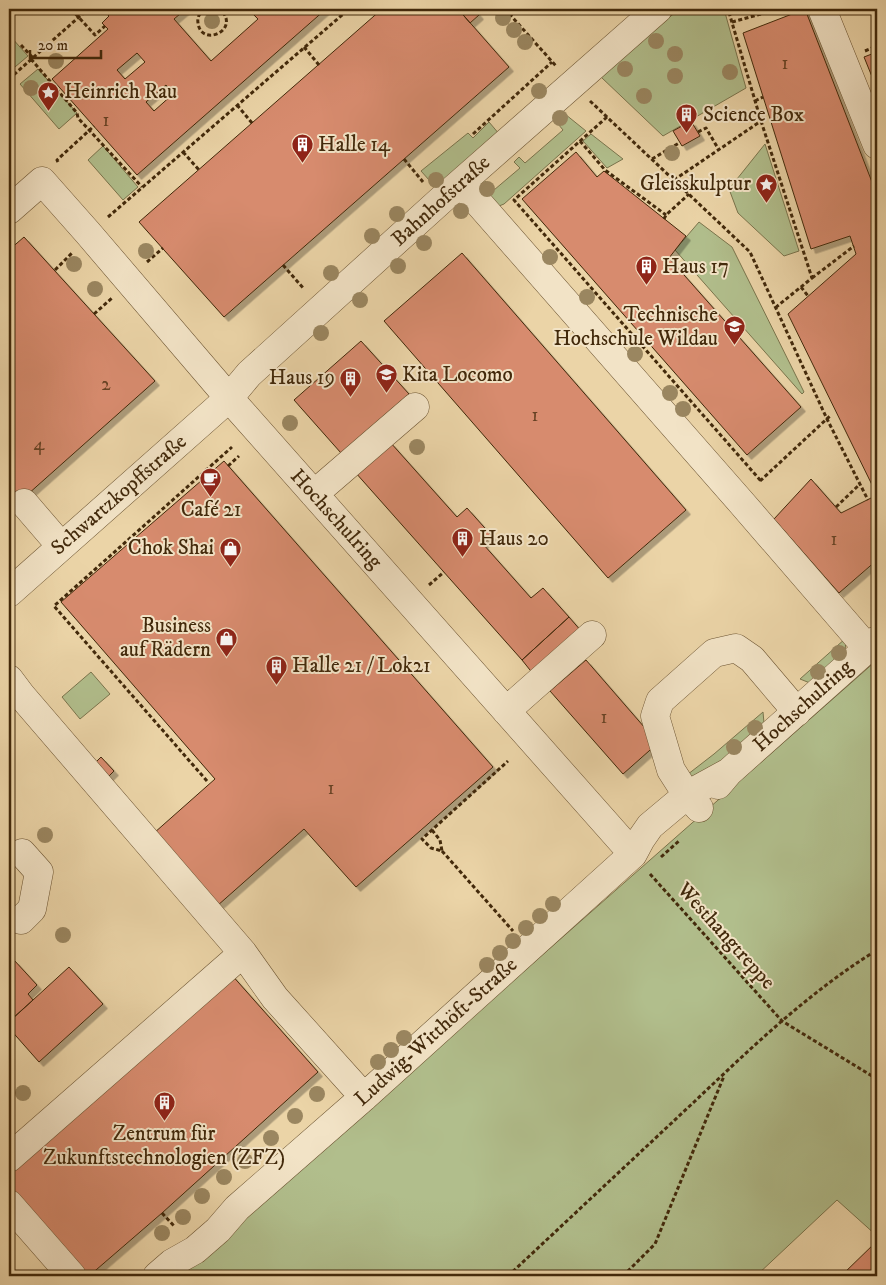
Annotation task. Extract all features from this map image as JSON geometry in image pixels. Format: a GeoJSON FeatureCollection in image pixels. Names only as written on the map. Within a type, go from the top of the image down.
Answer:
{"type":"FeatureCollection","features":[{"type":"Feature","properties":{"kind":"street","name":"Bahnhofstraße"},"geometry":{"type":"LineString","coordinates":[[229,398],[249,374],[460,183],[658,9]]}},
{"type":"Feature","properties":{"kind":"street"},"geometry":{"type":"LineString","coordinates":[[822,9],[877,145]]}},
{"type":"Feature","properties":{"kind":"street"},"geometry":{"type":"LineString","coordinates":[[9,210],[42,181]]}},
{"type":"Feature","properties":{"kind":"street","name":"Hochschulring"},"geometry":{"type":"LineString","coordinates":[[42,181],[83,241],[229,398],[640,862]]}},
{"type":"Feature","properties":{"kind":"street"},"geometry":{"type":"LineString","coordinates":[[460,183],[740,501],[873,645]]}},
{"type":"Feature","properties":{"kind":"street","name":"Schwartzkopffstraße"},"geometry":{"type":"LineString","coordinates":[[9,593],[229,398]]}},
{"type":"Feature","properties":{"kind":"street"},"geometry":{"type":"LineString","coordinates":[[314,494],[415,407]]}},
{"type":"Feature","properties":{"kind":"street"},"geometry":{"type":"LineString","coordinates":[[24,503],[61,546]]}},
{"type":"Feature","properties":{"kind":"street"},"geometry":{"type":"LineString","coordinates":[[506,711],[592,635]]}},
{"type":"Feature","properties":{"kind":"street","name":"Hochschulring"},"geometry":{"type":"LineString","coordinates":[[640,862],[650,826],[693,802],[730,772],[873,645]]}},
{"type":"Feature","properties":{"kind":"street"},"geometry":{"type":"LineString","coordinates":[[693,802],[671,770],[654,716],[660,701],[714,652],[736,648],[752,659],[797,712]]}},
{"type":"Feature","properties":{"kind":"street"},"geometry":{"type":"LineString","coordinates":[[9,679],[243,953],[275,998],[364,1097]]}},
{"type":"Feature","properties":{"kind":"street"},"geometry":{"type":"LineString","coordinates":[[13,852],[39,872],[32,909],[22,920]]}},
{"type":"Feature","properties":{"kind":"street","name":"Ludwig-Witthöft-Straße"},"geometry":{"type":"LineString","coordinates":[[165,1269],[195,1250],[218,1230],[237,1208],[364,1097],[640,862]]}},
{"type":"Feature","properties":{"kind":"street"},"geometry":{"type":"LineString","coordinates":[[9,1158],[243,953]]}},
{"type":"Feature","properties":{"kind":"street"},"geometry":{"type":"LineString","coordinates":[[9,1204],[72,1276]]}},
{"type":"Feature","properties":{"kind":"path"},"geometry":{"type":"LineString","coordinates":[[71,9],[95,35],[105,26]]}},
{"type":"Feature","properties":{"kind":"path"},"geometry":{"type":"LineString","coordinates":[[9,79],[88,9]]}},
{"type":"Feature","properties":{"kind":"path"},"geometry":{"type":"LineString","coordinates":[[202,9],[198,24],[203,32],[212,35],[220,33],[226,26],[227,21],[224,12],[220,9]]}},
{"type":"Feature","properties":{"kind":"path"},"geometry":{"type":"LineString","coordinates":[[224,12],[228,9]]}},
{"type":"Feature","properties":{"kind":"path"},"geometry":{"type":"LineString","coordinates":[[55,270],[83,241],[142,188],[349,9]]}},
{"type":"Feature","properties":{"kind":"path"},"geometry":{"type":"LineString","coordinates":[[505,9],[573,84],[750,252],[827,419],[868,500]]}},
{"type":"Feature","properties":{"kind":"path"},"geometry":{"type":"LineString","coordinates":[[728,9],[761,121],[812,278]]}},
{"type":"Feature","properties":{"kind":"path"},"geometry":{"type":"LineString","coordinates":[[732,22],[779,9]]}},
{"type":"Feature","properties":{"kind":"path"},"geometry":{"type":"LineString","coordinates":[[21,45],[77,112],[78,118],[142,188]]}},
{"type":"Feature","properties":{"kind":"path"},"geometry":{"type":"LineString","coordinates":[[304,48],[318,65]]}},
{"type":"Feature","properties":{"kind":"path"},"geometry":{"type":"LineString","coordinates":[[473,134],[552,62]]}},
{"type":"Feature","properties":{"kind":"path"},"geometry":{"type":"LineString","coordinates":[[755,101],[763,97]]}},
{"type":"Feature","properties":{"kind":"path"},"geometry":{"type":"LineString","coordinates":[[237,106],[252,123]]}},
{"type":"Feature","properties":{"kind":"path"},"geometry":{"type":"LineString","coordinates":[[607,117],[514,200],[761,481]]}},
{"type":"Feature","properties":{"kind":"path"},"geometry":{"type":"LineString","coordinates":[[674,180],[761,121]]}},
{"type":"Feature","properties":{"kind":"path"},"geometry":{"type":"LineString","coordinates":[[42,181],[60,164],[57,160],[94,126]]}},
{"type":"Feature","properties":{"kind":"path"},"geometry":{"type":"LineString","coordinates":[[698,132],[706,128],[719,150]]}},
{"type":"Feature","properties":{"kind":"path"},"geometry":{"type":"LineString","coordinates":[[580,141],[605,170],[665,217],[689,194]]}},
{"type":"Feature","properties":{"kind":"path"},"geometry":{"type":"LineString","coordinates":[[652,159],[679,143]]}},
{"type":"Feature","properties":{"kind":"path"},"geometry":{"type":"LineString","coordinates":[[183,152],[199,170]]}},
{"type":"Feature","properties":{"kind":"path"},"geometry":{"type":"LineString","coordinates":[[775,308],[854,246]]}},
{"type":"Feature","properties":{"kind":"path"},"geometry":{"type":"LineString","coordinates":[[145,264],[162,248]]}},
{"type":"Feature","properties":{"kind":"path"},"geometry":{"type":"LineString","coordinates":[[284,265],[325,306]]}},
{"type":"Feature","properties":{"kind":"path"},"geometry":{"type":"LineString","coordinates":[[801,287],[808,296]]}},
{"type":"Feature","properties":{"kind":"path"},"geometry":{"type":"LineString","coordinates":[[94,314],[118,292]]}},
{"type":"Feature","properties":{"kind":"path"},"geometry":{"type":"LineString","coordinates":[[618,318],[623,314]]}},
{"type":"Feature","properties":{"kind":"path"},"geometry":{"type":"LineString","coordinates":[[684,393],[689,389]]}},
{"type":"Feature","properties":{"kind":"path"},"geometry":{"type":"LineString","coordinates":[[740,501],[831,415]]}},
{"type":"Feature","properties":{"kind":"path"},"geometry":{"type":"LineString","coordinates":[[207,781],[54,606],[163,511],[232,447]]}},
{"type":"Feature","properties":{"kind":"path"},"geometry":{"type":"LineString","coordinates":[[228,466],[240,456]]}},
{"type":"Feature","properties":{"kind":"path"},"geometry":{"type":"LineString","coordinates":[[836,507],[860,484]]}},
{"type":"Feature","properties":{"kind":"path"},"geometry":{"type":"LineString","coordinates":[[429,585],[444,572]]}},
{"type":"Feature","properties":{"kind":"path"},"geometry":{"type":"LineString","coordinates":[[442,851],[431,848],[422,838],[508,760]]}},
{"type":"Feature","properties":{"kind":"path"},"geometry":{"type":"LineString","coordinates":[[432,830],[440,840],[442,851],[513,931]]}},
{"type":"Feature","properties":{"kind":"path","name":"Westhangtreppe"},"geometry":{"type":"LineString","coordinates":[[640,862],[782,1021],[877,1078]]}},
{"type":"Feature","properties":{"kind":"path"},"geometry":{"type":"LineString","coordinates":[[508,1276],[782,1021],[850,967],[877,950]]}},
{"type":"Feature","properties":{"kind":"path"},"geometry":{"type":"LineString","coordinates":[[623,1276],[654,1244],[725,1073]]}},
{"type":"Feature","properties":{"kind":"path"},"geometry":{"type":"LineString","coordinates":[[162,1213],[175,1227]]}},
{"type":"Feature","properties":{"kind":"green space"},"geometry":{"type":"Polygon","coordinates":[[[679,9],[724,9],[746,88],[663,136],[601,77],[679,9]]]}},
{"type":"Feature","properties":{"kind":"green space"},"geometry":{"type":"Polygon","coordinates":[[[11,37],[28,56],[9,72],[9,39],[11,37]]]}},
{"type":"Feature","properties":{"kind":"green space"},"geometry":{"type":"Polygon","coordinates":[[[38,69],[77,113],[59,129],[20,84],[38,69]]]}},
{"type":"Feature","properties":{"kind":"green space"},"geometry":{"type":"Polygon","coordinates":[[[560,110],[586,131],[504,204],[499,206],[480,189],[483,179],[494,190],[520,168],[514,162],[519,157],[525,163],[563,130],[553,118],[560,110]]]}},
{"type":"Feature","properties":{"kind":"green space"},"geometry":{"type":"Polygon","coordinates":[[[489,122],[500,135],[438,190],[421,171],[468,133],[473,138],[489,122]]]}},
{"type":"Feature","properties":{"kind":"green space"},"geometry":{"type":"Polygon","coordinates":[[[591,134],[623,159],[607,168],[583,141],[591,134]]]}},
{"type":"Feature","properties":{"kind":"green space"},"geometry":{"type":"Polygon","coordinates":[[[765,144],[799,251],[784,256],[738,213],[729,189],[765,144]]]}},
{"type":"Feature","properties":{"kind":"green space"},"geometry":{"type":"Polygon","coordinates":[[[103,146],[138,187],[123,200],[88,160],[103,146]]]}},
{"type":"Feature","properties":{"kind":"green space"},"geometry":{"type":"Polygon","coordinates":[[[699,222],[732,247],[804,392],[802,394],[675,250],[699,222]]]}},
{"type":"Feature","properties":{"kind":"green space"},"geometry":{"type":"Polygon","coordinates":[[[846,638],[845,652],[810,683],[800,679],[846,638]]]}},
{"type":"Feature","properties":{"kind":"green space"},"geometry":{"type":"Polygon","coordinates":[[[877,660],[877,1013],[871,1019],[877,1025],[877,1236],[837,1200],[756,1276],[178,1276],[877,660]]]}},
{"type":"Feature","properties":{"kind":"green space"},"geometry":{"type":"Polygon","coordinates":[[[91,672],[110,694],[80,719],[62,697],[91,672]]]}},
{"type":"Feature","properties":{"kind":"green space"},"geometry":{"type":"Polygon","coordinates":[[[763,712],[764,723],[712,771],[692,785],[683,778],[714,754],[763,712]]]}},
{"type":"Feature","properties":{"kind":"building"},"geometry":{"type":"Polygon","coordinates":[[[186,9],[174,19],[211,61],[258,19],[248,9],[326,9],[137,175],[52,79],[108,29],[102,23],[109,16],[103,10],[186,9]],[[137,53],[117,70],[125,79],[145,62],[137,53]],[[166,85],[146,102],[154,111],[173,94],[166,85]]]}},
{"type":"Feature","properties":{"kind":"building","name":"Halle 14"},"geometry":{"type":"Polygon","coordinates":[[[382,9],[458,9],[509,67],[224,317],[139,222],[382,9]]]}},
{"type":"Feature","properties":{"kind":"building"},"geometry":{"type":"Polygon","coordinates":[[[458,9],[474,9],[479,15],[470,23],[458,9]]]}},
{"type":"Feature","properties":{"kind":"building"},"geometry":{"type":"Polygon","coordinates":[[[805,9],[877,195],[877,495],[788,314],[856,254],[850,236],[811,249],[743,33],[805,9]]]}},
{"type":"Feature","properties":{"kind":"building"},"geometry":{"type":"Polygon","coordinates":[[[877,52],[877,89],[864,57],[877,52]]]}},
{"type":"Feature","properties":{"kind":"building","name":"Science Box"},"geometry":{"type":"Polygon","coordinates":[[[691,121],[700,136],[682,146],[673,131],[691,121]]]}},
{"type":"Feature","properties":{"kind":"building","name":"Haus 17"},"geometry":{"type":"Polygon","coordinates":[[[576,152],[597,177],[604,171],[686,236],[669,258],[801,407],[747,455],[522,199],[576,152]]]}},
{"type":"Feature","properties":{"kind":"building"},"geometry":{"type":"Polygon","coordinates":[[[24,237],[155,381],[9,511],[9,250],[24,237]]]}},
{"type":"Feature","properties":{"kind":"building"},"geometry":{"type":"Polygon","coordinates":[[[462,253],[686,510],[608,578],[384,321],[462,253]]]}},
{"type":"Feature","properties":{"kind":"building","name":"Haus 19"},"geometry":{"type":"Polygon","coordinates":[[[361,341],[409,394],[341,453],[294,400],[361,341]]]}},
{"type":"Feature","properties":{"kind":"building","name":"Haus 20"},"geometry":{"type":"Polygon","coordinates":[[[390,442],[457,517],[467,508],[492,536],[483,544],[531,598],[543,588],[569,617],[522,660],[355,472],[390,442]]]}},
{"type":"Feature","properties":{"kind":"building","name":"Halle 21 / Lok21"},"geometry":{"type":"Polygon","coordinates":[[[224,461],[493,767],[356,887],[304,829],[217,906],[154,833],[215,779],[61,602],[224,461]]]}},
{"type":"Feature","properties":{"kind":"building"},"geometry":{"type":"Polygon","coordinates":[[[811,479],[841,513],[877,495],[877,560],[839,593],[774,519],[811,479]]]}},
{"type":"Feature","properties":{"kind":"building"},"geometry":{"type":"Polygon","coordinates":[[[569,617],[582,632],[534,675],[522,660],[569,617]]]}},
{"type":"Feature","properties":{"kind":"building"},"geometry":{"type":"Polygon","coordinates":[[[586,660],[658,743],[623,774],[550,691],[586,660]]]}},
{"type":"Feature","properties":{"kind":"building"},"geometry":{"type":"Polygon","coordinates":[[[101,757],[114,771],[108,777],[95,763],[101,757]]]}},
{"type":"Feature","properties":{"kind":"building"},"geometry":{"type":"Polygon","coordinates":[[[14,960],[37,985],[28,994],[33,1000],[14,1017],[9,1012],[9,965],[14,960]]]}},
{"type":"Feature","properties":{"kind":"building"},"geometry":{"type":"Polygon","coordinates":[[[69,967],[103,1004],[39,1062],[9,1028],[9,1022],[69,967]]]}},
{"type":"Feature","properties":{"kind":"building","name":"Zentrum für Zukunftstechnologien (ZFZ)"},"geometry":{"type":"Polygon","coordinates":[[[230,973],[318,1072],[162,1213],[89,1276],[9,1186],[9,1170],[230,973]]]}},
{"type":"Feature","properties":{"kind":"building"},"geometry":{"type":"Polygon","coordinates":[[[877,1241],[877,1276],[841,1276],[877,1241]]]}},
{"type":"Feature","properties":{"kind":"place","name":"Heinrich Rau"},"geometry":{"type":"Point","coordinates":[48,111]}},
{"type":"Feature","properties":{"kind":"place","name":"Science Box"},"geometry":{"type":"Point","coordinates":[687,134]}},
{"type":"Feature","properties":{"kind":"place","name":"Halle 14"},"geometry":{"type":"Point","coordinates":[302,164]}},
{"type":"Feature","properties":{"kind":"place","name":"Gleisskulptur"},"geometry":{"type":"Point","coordinates":[767,203]}},
{"type":"Feature","properties":{"kind":"place","name":"Haus 17"},"geometry":{"type":"Point","coordinates":[646,286]}},
{"type":"Feature","properties":{"kind":"place","name":"Technische Hochschule Wildau"},"geometry":{"type":"Point","coordinates":[734,346]}},
{"type":"Feature","properties":{"kind":"place","name":"Kita Locomo"},"geometry":{"type":"Point","coordinates":[386,394]}},
{"type":"Feature","properties":{"kind":"place","name":"Haus 19"},"geometry":{"type":"Point","coordinates":[351,397]}},
{"type":"Feature","properties":{"kind":"place","name":"Café 21"},"geometry":{"type":"Point","coordinates":[211,497]}},
{"type":"Feature","properties":{"kind":"place","name":"Haus 20"},"geometry":{"type":"Point","coordinates":[463,558]}},
{"type":"Feature","properties":{"kind":"place","name":"Chok Shai"},"geometry":{"type":"Point","coordinates":[230,567]}},
{"type":"Feature","properties":{"kind":"place","name":"Business auf Rädern"},"geometry":{"type":"Point","coordinates":[227,657]}},
{"type":"Feature","properties":{"kind":"place","name":"Halle 21 / Lok21"},"geometry":{"type":"Point","coordinates":[276,685]}},
{"type":"Feature","properties":{"kind":"place","name":"Zentrum für Zukunftstechnologien (ZFZ)"},"geometry":{"type":"Point","coordinates":[164,1121]}}]}
